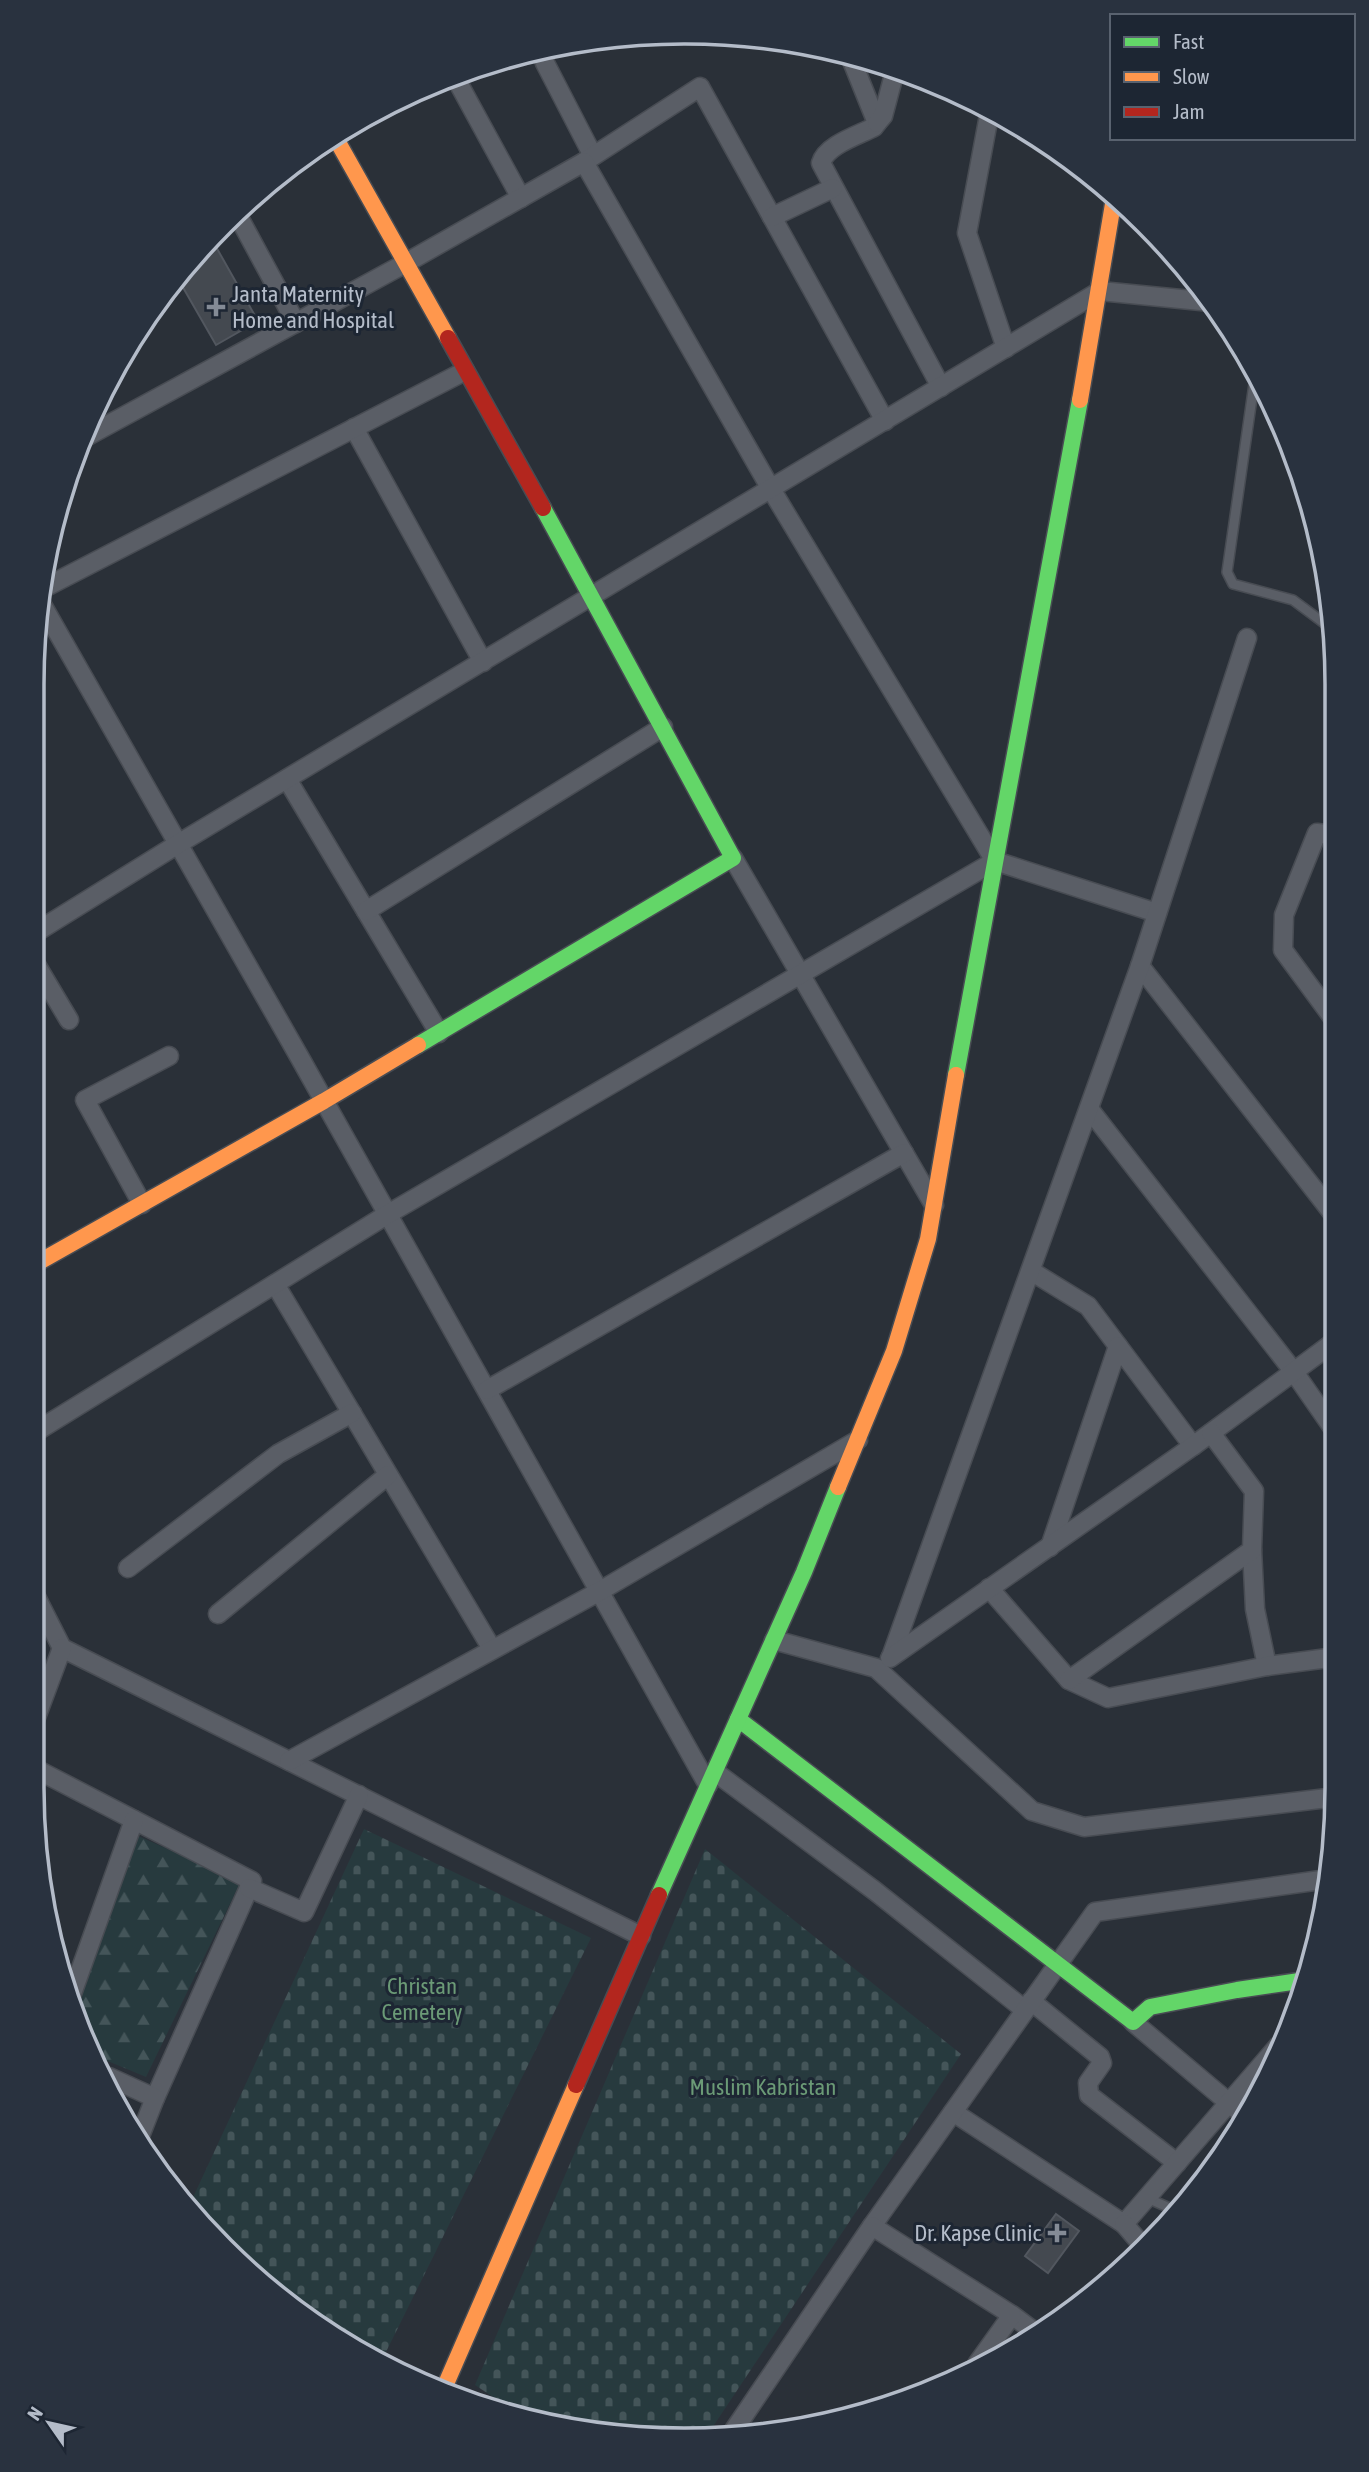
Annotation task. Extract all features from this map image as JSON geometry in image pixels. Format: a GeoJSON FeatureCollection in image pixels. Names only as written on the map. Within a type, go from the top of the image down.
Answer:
{"type":"FeatureCollection","features":[{"type":"Feature","properties":{"kind":"street"},"geometry":{"type":"LineString","coordinates":[[544,60],[589,159],[771,489],[995,861],[1157,913]]}},
{"type":"Feature","properties":{"kind":"street"},"geometry":{"type":"LineString","coordinates":[[855,67],[877,123]]}},
{"type":"Feature","properties":{"kind":"street"},"geometry":{"type":"LineString","coordinates":[[893,79],[883,116],[874,127],[829,151],[821,158],[821,163],[941,387]]}},
{"type":"Feature","properties":{"kind":"street"},"geometry":{"type":"LineString","coordinates":[[460,85],[521,198]]}},
{"type":"Feature","properties":{"kind":"street"},"geometry":{"type":"LineString","coordinates":[[101,420],[296,323],[404,264],[589,159],[700,87],[885,421]]}},
{"type":"Feature","properties":{"kind":"street"},"geometry":{"type":"LineString","coordinates":[[988,121],[967,233],[1006,348]]}},
{"type":"Feature","properties":{"kind":"street"},"geometry":{"type":"LineString","coordinates":[[340,145],[593,596],[733,858],[934,1205]]}},
{"type":"Feature","properties":{"kind":"street"},"geometry":{"type":"LineString","coordinates":[[772,217],[833,188]]}},
{"type":"Feature","properties":{"kind":"street"},"geometry":{"type":"LineString","coordinates":[[446,2382],[774,1640],[894,1351],[928,1239],[1100,291],[1112,208]]}},
{"type":"Feature","properties":{"kind":"street"},"geometry":{"type":"LineString","coordinates":[[241,222],[296,323]]}},
{"type":"Feature","properties":{"kind":"street"},"geometry":{"type":"LineString","coordinates":[[44,927],[1100,291],[1198,301]]}},
{"type":"Feature","properties":{"kind":"street"},"geometry":{"type":"LineString","coordinates":[[52,584],[466,371]]}},
{"type":"Feature","properties":{"kind":"street"},"geometry":{"type":"LineString","coordinates":[[355,428],[483,662]]}},
{"type":"Feature","properties":{"kind":"street"},"geometry":{"type":"LineString","coordinates":[[48,615],[600,1591],[711,1778],[875,1891],[1100,2057],[1102,2063],[1088,2083],[1089,2095],[1177,2163]]}},
{"type":"Feature","properties":{"kind":"street"},"geometry":{"type":"LineString","coordinates":[[891,1657],[1090,1110],[1247,638]]}},
{"type":"Feature","properties":{"kind":"street"},"geometry":{"type":"LineString","coordinates":[[366,911],[663,727]]}},
{"type":"Feature","properties":{"kind":"street"},"geometry":{"type":"LineString","coordinates":[[288,779],[439,1033]]}},
{"type":"Feature","properties":{"kind":"street"},"geometry":{"type":"LineString","coordinates":[[1325,834],[1317,833],[1284,915],[1283,950],[1325,1003]]}},
{"type":"Feature","properties":{"kind":"street"},"geometry":{"type":"LineString","coordinates":[[44,1257],[324,1101],[733,858]]}},
{"type":"Feature","properties":{"kind":"street"},"geometry":{"type":"LineString","coordinates":[[44,1427],[388,1214],[995,861]]}},
{"type":"Feature","properties":{"kind":"street"},"geometry":{"type":"LineString","coordinates":[[1140,966],[1325,1202]]}},
{"type":"Feature","properties":{"kind":"street"},"geometry":{"type":"LineString","coordinates":[[44,977],[69,1020]]}},
{"type":"Feature","properties":{"kind":"street"},"geometry":{"type":"LineString","coordinates":[[142,1204],[85,1100],[169,1056]]}},
{"type":"Feature","properties":{"kind":"street"},"geometry":{"type":"LineString","coordinates":[[1090,1110],[1294,1372],[1325,1417]]}},
{"type":"Feature","properties":{"kind":"street"},"geometry":{"type":"LineString","coordinates":[[487,1390],[904,1153]]}},
{"type":"Feature","properties":{"kind":"street"},"geometry":{"type":"LineString","coordinates":[[1031,1270],[1088,1306],[1194,1446]]}},
{"type":"Feature","properties":{"kind":"street"},"geometry":{"type":"LineString","coordinates":[[275,1284],[492,1649]]}},
{"type":"Feature","properties":{"kind":"street"},"geometry":{"type":"LineString","coordinates":[[1050,1547],[1118,1346]]}},
{"type":"Feature","properties":{"kind":"street"},"geometry":{"type":"LineString","coordinates":[[876,1668],[1194,1446],[1325,1349]]}},
{"type":"Feature","properties":{"kind":"street"},"geometry":{"type":"LineString","coordinates":[[128,1568],[278,1454],[352,1413]]}},
{"type":"Feature","properties":{"kind":"street"},"geometry":{"type":"LineString","coordinates":[[1211,1433],[1254,1492],[1252,1550],[1255,1609],[1267,1666]]}},
{"type":"Feature","properties":{"kind":"street"},"geometry":{"type":"LineString","coordinates":[[289,1761],[600,1591],[858,1440]]}},
{"type":"Feature","properties":{"kind":"street"},"geometry":{"type":"LineString","coordinates":[[218,1614],[388,1475]]}},
{"type":"Feature","properties":{"kind":"street"},"geometry":{"type":"LineString","coordinates":[[1069,1680],[1252,1550]]}},
{"type":"Feature","properties":{"kind":"street"},"geometry":{"type":"LineString","coordinates":[[989,1588],[1069,1680],[1108,1698],[1267,1666],[1325,1658]]}},
{"type":"Feature","properties":{"kind":"street"},"geometry":{"type":"LineString","coordinates":[[44,1613],[62,1648],[641,1936]]}},
{"type":"Feature","properties":{"kind":"street"},"geometry":{"type":"LineString","coordinates":[[774,1640],[876,1668],[1032,1811],[1084,1827],[1325,1798]]}},
{"type":"Feature","properties":{"kind":"street"},"geometry":{"type":"LineString","coordinates":[[44,1696],[62,1648]]}},
{"type":"Feature","properties":{"kind":"street"},"geometry":{"type":"LineString","coordinates":[[738,1719],[1133,2022],[1238,2110]]}},
{"type":"Feature","properties":{"kind":"street"},"geometry":{"type":"LineString","coordinates":[[44,1774],[252,1881],[143,2129]]}},
{"type":"Feature","properties":{"kind":"street"},"geometry":{"type":"LineString","coordinates":[[249,1888],[303,1912],[359,1795]]}},
{"type":"Feature","properties":{"kind":"street"},"geometry":{"type":"LineString","coordinates":[[75,1984],[134,1820]]}},
{"type":"Feature","properties":{"kind":"street"},"geometry":{"type":"LineString","coordinates":[[737,2426],[872,2226],[1095,1912],[1318,1880]]}},
{"type":"Feature","properties":{"kind":"street"},"geometry":{"type":"LineString","coordinates":[[1133,2022],[1150,2007],[1294,1982]]}},
{"type":"Feature","properties":{"kind":"street"},"geometry":{"type":"LineString","coordinates":[[1124,2224],[1262,2064]]}},
{"type":"Feature","properties":{"kind":"street"},"geometry":{"type":"LineString","coordinates":[[115,2080],[155,2098]]}},
{"type":"Feature","properties":{"kind":"street"},"geometry":{"type":"LineString","coordinates":[[953,2112],[1124,2224],[1138,2241]]}},
{"type":"Feature","properties":{"kind":"street"},"geometry":{"type":"LineString","coordinates":[[872,2226],[1028,2327]]}},
{"type":"Feature","properties":{"kind":"street"},"geometry":{"type":"LineString","coordinates":[[985,2353],[1012,2315]]}},
{"type":"Feature","properties":{"kind":"lane"},"geometry":{"type":"LineString","coordinates":[[1253,390],[1227,572],[1233,584],[1293,600],[1322,622]]}},
{"type":"Feature","properties":{"kind":"lane"},"geometry":{"type":"LineString","coordinates":[[1147,2198],[1168,2207]]}},
{"type":"Feature","properties":{"kind":"green space","name":"Christan Cemetery"},"geometry":{"type":"Polygon","coordinates":[[[364,1829],[591,1938],[385,2353],[294,2296],[231,2241],[193,2198],[364,1829]]]}},
{"type":"Feature","properties":{"kind":"green space"},"geometry":{"type":"Polygon","coordinates":[[[138,1836],[241,1881],[146,2077],[105,2060],[80,1999],[138,1836]]]}},
{"type":"Feature","properties":{"kind":"green space","name":"Muslim Kabristan"},"geometry":{"type":"Polygon","coordinates":[[[705,1849],[961,2054],[712,2427],[643,2427],[559,2416],[496,2399],[475,2385],[705,1849]]]}},
{"type":"Feature","properties":{"kind":"building"},"geometry":{"type":"Polygon","coordinates":[[[216,247],[258,321],[216,345],[182,286],[216,247]]]}},
{"type":"Feature","properties":{"kind":"building"},"geometry":{"type":"Polygon","coordinates":[[[1056,2214],[1079,2231],[1048,2273],[1025,2256],[1056,2214]]]}},
{"type":"Feature","properties":{"kind":"traffic: fast"},"geometry":{"type":"LineString","coordinates":[[956,1075],[1080,400]]}},
{"type":"Feature","properties":{"kind":"traffic: fast"},"geometry":{"type":"LineString","coordinates":[[418,1045],[733,858],[543,508]]}},
{"type":"Feature","properties":{"kind":"traffic: fast"},"geometry":{"type":"LineString","coordinates":[[659,1895],[804,1572],[838,1487]]}},
{"type":"Feature","properties":{"kind":"traffic: fast"},"geometry":{"type":"LineString","coordinates":[[738,1719],[1133,2022],[1150,2007],[1294,1982]]}},
{"type":"Feature","properties":{"kind":"traffic: slow"},"geometry":{"type":"LineString","coordinates":[[340,145],[448,338]]}},
{"type":"Feature","properties":{"kind":"traffic: slow"},"geometry":{"type":"LineString","coordinates":[[1080,400],[1112,208]]}},
{"type":"Feature","properties":{"kind":"traffic: slow"},"geometry":{"type":"LineString","coordinates":[[44,1259],[418,1045]]}},
{"type":"Feature","properties":{"kind":"traffic: slow"},"geometry":{"type":"LineString","coordinates":[[838,1487],[894,1351],[928,1239],[956,1075]]}},
{"type":"Feature","properties":{"kind":"traffic: slow"},"geometry":{"type":"LineString","coordinates":[[447,2382],[576,2085]]}},
{"type":"Feature","properties":{"kind":"traffic: jam"},"geometry":{"type":"LineString","coordinates":[[448,338],[543,508]]}},
{"type":"Feature","properties":{"kind":"traffic: jam"},"geometry":{"type":"LineString","coordinates":[[576,2085],[659,1895]]}},
{"type":"Feature","properties":{"kind":"place","name":"Janta Maternity Home and Hospital"},"geometry":{"type":"Point","coordinates":[216,307]}},
{"type":"Feature","properties":{"kind":"place","name":"Dr. Kapse Clinic"},"geometry":{"type":"Point","coordinates":[1057,2233]}}]}
